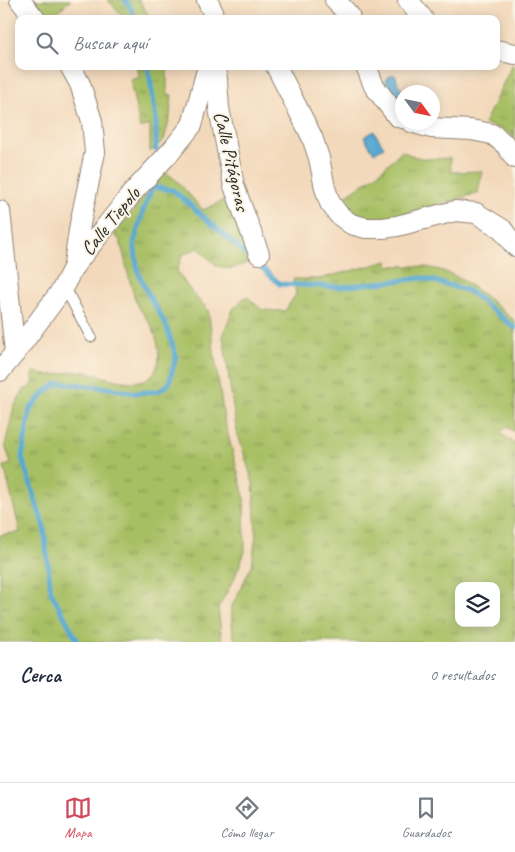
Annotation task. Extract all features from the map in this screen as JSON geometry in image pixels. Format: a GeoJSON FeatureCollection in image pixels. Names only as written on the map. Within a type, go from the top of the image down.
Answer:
{"type":"FeatureCollection","features":[{"type":"Feature","properties":{"kind":"street"},"geometry":{"type":"LineString","coordinates":[[20,0],[32,15]]}},
{"type":"Feature","properties":{"kind":"street"},"geometry":{"type":"LineString","coordinates":[[335,0],[349,15]]}},
{"type":"Feature","properties":{"kind":"street"},"geometry":{"type":"LineString","coordinates":[[408,0],[420,15]]}},
{"type":"Feature","properties":{"kind":"street"},"geometry":{"type":"LineString","coordinates":[[500,51],[515,54]]}},
{"type":"Feature","properties":{"kind":"street"},"geometry":{"type":"LineString","coordinates":[[72,70],[80,84],[92,121],[95,152],[80,224],[74,266]]}},
{"type":"Feature","properties":{"kind":"street","name":"Calle Tiepolo"},"geometry":{"type":"LineString","coordinates":[[0,371],[64,286],[74,266],[134,191],[192,125],[207,70]]}},
{"type":"Feature","properties":{"kind":"street","name":"Calle Pitágoras"},"geometry":{"type":"LineString","coordinates":[[216,70],[219,108],[234,186],[258,254]]}},
{"type":"Feature","properties":{"kind":"street"},"geometry":{"type":"LineString","coordinates":[[278,70],[312,137],[330,203],[339,215],[351,224],[366,228],[383,228],[455,211],[476,213],[502,229],[515,246]]}},
{"type":"Feature","properties":{"kind":"street"},"geometry":{"type":"LineString","coordinates":[[368,70],[374,86],[395,113]]}},
{"type":"Feature","properties":{"kind":"street"},"geometry":{"type":"LineString","coordinates":[[440,128],[471,130],[492,134],[506,145],[515,158]]}},
{"type":"Feature","properties":{"kind":"street"},"geometry":{"type":"LineString","coordinates":[[0,211],[15,353]]}},
{"type":"Feature","properties":{"kind":"lane"},"geometry":{"type":"LineString","coordinates":[[64,286],[91,337]]}},
{"type":"Feature","properties":{"kind":"green space"},"geometry":{"type":"Polygon","coordinates":[[[33,0],[71,0],[53,15],[45,15],[33,0]]]}},
{"type":"Feature","properties":{"kind":"green space"},"geometry":{"type":"Polygon","coordinates":[[[108,0],[139,0],[148,15],[121,15],[108,0]]]}},
{"type":"Feature","properties":{"kind":"green space"},"geometry":{"type":"Polygon","coordinates":[[[512,65],[515,67],[515,139],[497,127],[484,124],[512,65]]]}},
{"type":"Feature","properties":{"kind":"green space"},"geometry":{"type":"Polygon","coordinates":[[[137,70],[167,70],[167,94],[172,95],[170,117],[164,140],[150,152],[150,125],[140,128],[130,80],[140,77],[137,70]]]}},
{"type":"Feature","properties":{"kind":"green space"},"geometry":{"type":"Polygon","coordinates":[[[402,151],[420,158],[450,158],[451,172],[482,171],[478,193],[398,216],[382,218],[358,214],[344,207],[338,201],[376,175],[402,151]]]}},
{"type":"Feature","properties":{"kind":"green space"},"geometry":{"type":"Polygon","coordinates":[[[164,171],[176,180],[203,210],[233,196],[254,260],[231,269],[217,266],[198,248],[182,255],[177,271],[192,293],[208,309],[224,419],[244,496],[245,552],[234,579],[218,608],[222,642],[0,642],[0,535],[20,532],[4,466],[11,464],[5,445],[14,407],[24,389],[28,389],[34,380],[31,377],[34,371],[42,375],[50,375],[81,371],[131,382],[141,381],[149,377],[158,366],[159,350],[157,341],[152,328],[135,299],[120,240],[114,235],[164,171]]]}},
{"type":"Feature","properties":{"kind":"green space"},"geometry":{"type":"Polygon","coordinates":[[[388,261],[388,266],[431,268],[443,271],[466,282],[515,321],[515,432],[507,427],[500,433],[515,444],[515,642],[237,642],[233,635],[231,608],[252,565],[256,534],[253,483],[236,428],[223,336],[233,309],[246,296],[262,310],[285,311],[296,294],[293,279],[319,279],[388,261]]]}},
{"type":"Feature","properties":{"kind":"water"},"geometry":{"type":"Polygon","coordinates":[[[393,74],[396,76],[399,85],[395,85],[395,96],[386,82],[387,78],[393,74]]]}},
{"type":"Feature","properties":{"kind":"water"},"geometry":{"type":"Polygon","coordinates":[[[374,131],[384,147],[374,153],[364,137],[374,131]]]}},
{"type":"Feature","properties":{"kind":"waterway"},"geometry":{"type":"LineString","coordinates":[[125,0],[133,15]]}},
{"type":"Feature","properties":{"kind":"waterway"},"geometry":{"type":"LineString","coordinates":[[149,70],[156,118],[156,150]]}},
{"type":"Feature","properties":{"kind":"waterway"},"geometry":{"type":"LineString","coordinates":[[78,642],[51,592],[44,527],[22,458],[30,409],[46,391],[59,383],[109,388],[135,393],[159,391],[169,384],[176,356],[166,325],[138,272],[134,243],[143,211],[154,183]]}},
{"type":"Feature","properties":{"kind":"waterway"},"geometry":{"type":"LineString","coordinates":[[153,187],[173,190],[280,284],[339,287],[423,278],[469,291],[515,328]]}}]}
